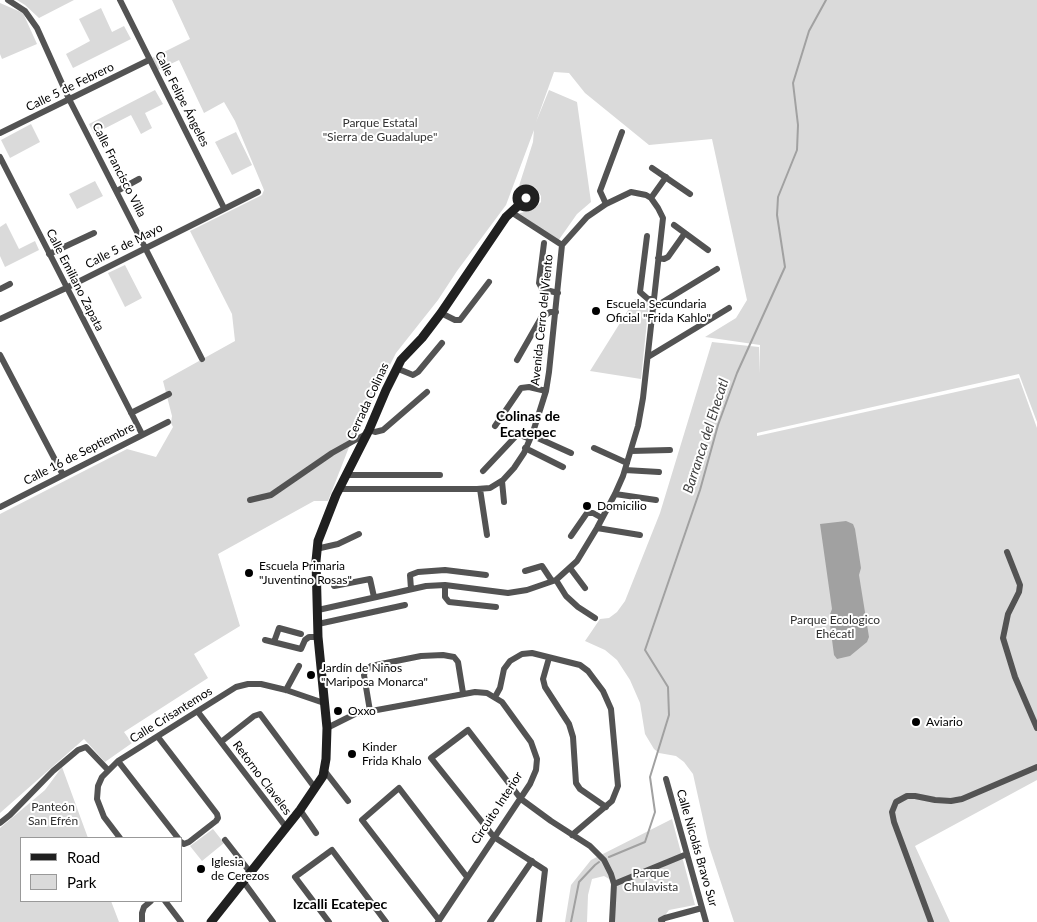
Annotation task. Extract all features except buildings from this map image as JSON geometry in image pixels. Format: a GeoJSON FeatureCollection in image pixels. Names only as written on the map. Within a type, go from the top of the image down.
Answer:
{"type":"FeatureCollection","features":[{"type":"Feature","properties":{"kind":"main road","name":"Cerrada Colinas"},"geometry":{"type":"LineString","coordinates":[[327,728],[318,637],[316,549],[318,541],[339,489],[368,432],[396,368],[441,313],[511,212],[519,204]]}},
{"type":"Feature","properties":{"kind":"main road"},"geometry":{"type":"LineString","coordinates":[[213,921],[300,810],[323,776],[326,759],[327,728]]}},
{"type":"Feature","properties":{"kind":"street","name":"Calle Francisco Villa"},"geometry":{"type":"LineString","coordinates":[[8,0],[25,11],[36,28],[69,99],[202,359]]}},
{"type":"Feature","properties":{"kind":"street","name":"Calle Felipe Ángeles"},"geometry":{"type":"LineString","coordinates":[[120,0],[224,208]]}},
{"type":"Feature","properties":{"kind":"street","name":"Calle 5 de Febrero"},"geometry":{"type":"LineString","coordinates":[[0,133],[149,60]]}},
{"type":"Feature","properties":{"kind":"street"},"geometry":{"type":"LineString","coordinates":[[606,204],[600,191],[622,132]]}},
{"type":"Feature","properties":{"kind":"street","name":"Calle Emiliano Zapata"},"geometry":{"type":"LineString","coordinates":[[0,157],[142,434]]}},
{"type":"Feature","properties":{"kind":"street"},"geometry":{"type":"LineString","coordinates":[[652,168],[690,194]]}},
{"type":"Feature","properties":{"kind":"street"},"geometry":{"type":"LineString","coordinates":[[318,610],[411,589],[445,585],[508,593],[527,590],[554,581],[577,561],[615,494],[631,452],[638,426],[648,357],[663,218],[651,198],[666,178]]}},
{"type":"Feature","properties":{"kind":"street"},"geometry":{"type":"LineString","coordinates":[[117,191],[140,179]]}},
{"type":"Feature","properties":{"kind":"street","name":"Calle 5 de Mayo"},"geometry":{"type":"LineString","coordinates":[[0,319],[258,192]]}},
{"type":"Feature","properties":{"kind":"street","name":"Avenida Cerro del Viento"},"geometry":{"type":"LineString","coordinates":[[339,489],[480,489],[490,488],[502,480],[514,468],[525,448],[546,391],[562,244],[586,217],[606,204],[631,192],[651,198]]}},
{"type":"Feature","properties":{"kind":"street"},"geometry":{"type":"LineString","coordinates":[[511,212],[562,244]]}},
{"type":"Feature","properties":{"kind":"street"},"geometry":{"type":"LineString","coordinates":[[674,225],[708,250]]}},
{"type":"Feature","properties":{"kind":"street"},"geometry":{"type":"LineString","coordinates":[[49,254],[94,233]]}},
{"type":"Feature","properties":{"kind":"street"},"geometry":{"type":"LineString","coordinates":[[658,258],[664,259],[668,257],[685,233]]}},
{"type":"Feature","properties":{"kind":"street"},"geometry":{"type":"LineString","coordinates":[[647,236],[640,292],[648,298],[654,299]]}},
{"type":"Feature","properties":{"kind":"street"},"geometry":{"type":"LineString","coordinates":[[544,243],[539,283],[542,289],[558,293]]}},
{"type":"Feature","properties":{"kind":"street"},"geometry":{"type":"LineString","coordinates":[[653,308],[717,269]]}},
{"type":"Feature","properties":{"kind":"street"},"geometry":{"type":"LineString","coordinates":[[441,313],[455,320],[460,320],[489,282]]}},
{"type":"Feature","properties":{"kind":"street"},"geometry":{"type":"LineString","coordinates":[[0,290],[10,284]]}},
{"type":"Feature","properties":{"kind":"street"},"geometry":{"type":"LineString","coordinates":[[648,357],[729,308]]}},
{"type":"Feature","properties":{"kind":"street"},"geometry":{"type":"LineString","coordinates":[[517,360],[541,318],[550,312],[556,312]]}},
{"type":"Feature","properties":{"kind":"street"},"geometry":{"type":"LineString","coordinates":[[396,368],[413,375],[418,372],[442,343]]}},
{"type":"Feature","properties":{"kind":"street"},"geometry":{"type":"LineString","coordinates":[[0,355],[63,476]]}},
{"type":"Feature","properties":{"kind":"street"},"geometry":{"type":"LineString","coordinates":[[495,426],[521,388],[529,387],[546,391]]}},
{"type":"Feature","properties":{"kind":"street"},"geometry":{"type":"LineString","coordinates":[[250,500],[271,495],[332,453],[368,432],[383,430],[427,392]]}},
{"type":"Feature","properties":{"kind":"street"},"geometry":{"type":"LineString","coordinates":[[131,412],[168,394]]}},
{"type":"Feature","properties":{"kind":"street","name":"Calle 16 de Septiembre"},"geometry":{"type":"LineString","coordinates":[[0,507],[168,422]]}},
{"type":"Feature","properties":{"kind":"street"},"geometry":{"type":"LineString","coordinates":[[483,471],[516,436],[520,435],[530,437],[571,454]]}},
{"type":"Feature","properties":{"kind":"street"},"geometry":{"type":"LineString","coordinates":[[525,448],[563,467]]}},
{"type":"Feature","properties":{"kind":"street"},"geometry":{"type":"LineString","coordinates":[[594,448],[626,466],[659,472]]}},
{"type":"Feature","properties":{"kind":"street"},"geometry":{"type":"LineString","coordinates":[[631,452],[670,450]]}},
{"type":"Feature","properties":{"kind":"street"},"geometry":{"type":"LineString","coordinates":[[346,474],[440,475]]}},
{"type":"Feature","properties":{"kind":"street"},"geometry":{"type":"LineString","coordinates":[[502,480],[504,502]]}},
{"type":"Feature","properties":{"kind":"street"},"geometry":{"type":"LineString","coordinates":[[480,489],[487,534]]}},
{"type":"Feature","properties":{"kind":"street"},"geometry":{"type":"LineString","coordinates":[[615,494],[656,500]]}},
{"type":"Feature","properties":{"kind":"street"},"geometry":{"type":"LineString","coordinates":[[571,536],[587,514],[593,513],[602,518]]}},
{"type":"Feature","properties":{"kind":"street"},"geometry":{"type":"LineString","coordinates":[[597,528],[640,535]]}},
{"type":"Feature","properties":{"kind":"street"},"geometry":{"type":"LineString","coordinates":[[316,549],[338,544],[359,534]]}},
{"type":"Feature","properties":{"kind":"street"},"geometry":{"type":"LineString","coordinates":[[1007,552],[1020,585],[1019,592],[1008,614],[1003,638],[1015,677],[1037,728]]}},
{"type":"Feature","properties":{"kind":"street"},"geometry":{"type":"LineString","coordinates":[[525,571],[542,566],[566,596],[578,607],[595,618]]}},
{"type":"Feature","properties":{"kind":"street"},"geometry":{"type":"LineString","coordinates":[[570,568],[585,588]]}},
{"type":"Feature","properties":{"kind":"street"},"geometry":{"type":"LineString","coordinates":[[411,589],[410,575],[418,572],[445,570],[486,575]]}},
{"type":"Feature","properties":{"kind":"street"},"geometry":{"type":"LineString","coordinates":[[334,586],[370,579],[374,598]]}},
{"type":"Feature","properties":{"kind":"street"},"geometry":{"type":"LineString","coordinates":[[445,585],[445,597],[449,602],[496,607]]}},
{"type":"Feature","properties":{"kind":"street"},"geometry":{"type":"LineString","coordinates":[[318,624],[405,606]]}},
{"type":"Feature","properties":{"kind":"street"},"geometry":{"type":"LineString","coordinates":[[274,642],[279,628],[301,634]]}},
{"type":"Feature","properties":{"kind":"street"},"geometry":{"type":"LineString","coordinates":[[265,640],[301,649],[305,640],[309,637],[318,637]]}},
{"type":"Feature","properties":{"kind":"street"},"geometry":{"type":"LineString","coordinates":[[327,728],[355,714],[463,693],[487,692],[495,697],[500,688],[504,669],[516,656],[532,653],[580,665],[588,671],[603,690],[611,709],[618,786],[616,795],[606,807],[572,834]]}},
{"type":"Feature","properties":{"kind":"street"},"geometry":{"type":"LineString","coordinates":[[370,711],[364,671],[371,666],[422,656],[443,655],[454,657],[458,662],[463,693]]}},
{"type":"Feature","properties":{"kind":"street"},"geometry":{"type":"LineString","coordinates":[[549,658],[543,679],[545,687],[569,724],[573,737],[576,783],[606,807]]}},
{"type":"Feature","properties":{"kind":"street"},"geometry":{"type":"LineString","coordinates":[[286,690],[299,666]]}},
{"type":"Feature","properties":{"kind":"street","name":"Calle Crisantemos"},"geometry":{"type":"LineString","coordinates":[[119,837],[104,817],[97,799],[98,786],[102,777],[118,761],[236,687],[248,684],[261,684],[324,703]]}},
{"type":"Feature","properties":{"kind":"street","name":"Circuito Interior"},"geometry":{"type":"LineString","coordinates":[[439,921],[521,799],[536,770],[537,759],[535,750],[511,712],[495,697]]}},
{"type":"Feature","properties":{"kind":"street","name":"Retorno Claveles"},"geometry":{"type":"LineString","coordinates":[[198,712],[286,827]]}},
{"type":"Feature","properties":{"kind":"street","name":"Retorno Claveles"},"geometry":{"type":"LineString","coordinates":[[221,742],[254,716],[260,714],[315,788]]}},
{"type":"Feature","properties":{"kind":"street"},"geometry":{"type":"LineString","coordinates":[[539,922],[545,870],[494,837],[431,758],[468,730],[521,799],[598,853],[608,866],[614,884],[612,922]]}},
{"type":"Feature","properties":{"kind":"street"},"geometry":{"type":"LineString","coordinates":[[158,737],[218,814],[216,821],[189,842],[184,844],[182,843]]}},
{"type":"Feature","properties":{"kind":"street"},"geometry":{"type":"LineString","coordinates":[[0,823],[53,771],[78,750],[86,747],[108,770]]}},
{"type":"Feature","properties":{"kind":"street"},"geometry":{"type":"LineString","coordinates":[[118,761],[177,837]]}},
{"type":"Feature","properties":{"kind":"street"},"geometry":{"type":"LineString","coordinates":[[931,922],[894,822],[892,812],[896,802],[907,796],[951,801],[962,799],[1037,767]]}},
{"type":"Feature","properties":{"kind":"street"},"geometry":{"type":"LineString","coordinates":[[324,770],[348,801]]}},
{"type":"Feature","properties":{"kind":"street","name":"Calle Nicolás Bravo Sur"},"geometry":{"type":"LineString","coordinates":[[666,780],[706,922]]}},
{"type":"Feature","properties":{"kind":"street"},"geometry":{"type":"LineString","coordinates":[[439,921],[362,820],[399,788],[467,877]]}},
{"type":"Feature","properties":{"kind":"street"},"geometry":{"type":"LineString","coordinates":[[300,810],[316,833]]}},
{"type":"Feature","properties":{"kind":"street"},"geometry":{"type":"LineString","coordinates":[[225,840],[250,872]]}},
{"type":"Feature","properties":{"kind":"street"},"geometry":{"type":"LineString","coordinates":[[329,922],[295,877],[332,850],[386,922]]}},
{"type":"Feature","properties":{"kind":"street"},"geometry":{"type":"LineString","coordinates":[[614,884],[687,854]]}},
{"type":"Feature","properties":{"kind":"street"},"geometry":{"type":"LineString","coordinates":[[490,922],[532,861]]}},
{"type":"Feature","properties":{"kind":"street"},"geometry":{"type":"LineString","coordinates":[[243,881],[273,922]]}},
{"type":"Feature","properties":{"kind":"street"},"geometry":{"type":"LineString","coordinates":[[142,922],[144,907],[150,902]]}},
{"type":"Feature","properties":{"kind":"street"},"geometry":{"type":"LineString","coordinates":[[166,902],[180,922]]}},
{"type":"Feature","properties":{"kind":"street"},"geometry":{"type":"LineString","coordinates":[[662,921],[702,908]]}},
{"type":"Feature","properties":{"kind":"green space"},"geometry":{"type":"Polygon","coordinates":[[[17,0],[74,0],[39,18],[17,0]]]}},
{"type":"Feature","properties":{"kind":"green space"},"geometry":{"type":"Polygon","coordinates":[[[172,0],[1037,0],[1037,422],[1019,374],[757,433],[757,436],[1019,378],[1037,428],[1037,780],[915,846],[950,922],[734,922],[709,846],[693,774],[684,762],[676,756],[659,753],[654,749],[645,734],[640,703],[630,680],[617,660],[605,650],[585,641],[600,619],[609,618],[617,612],[625,601],[660,513],[712,342],[759,347],[759,374],[760,345],[705,337],[736,318],[747,300],[712,139],[649,145],[585,93],[569,73],[554,72],[536,122],[549,90],[577,102],[591,202],[577,214],[558,241],[516,214],[533,210],[541,202],[541,196],[536,188],[531,185],[519,186],[533,142],[534,130],[506,205],[438,300],[396,353],[351,442],[328,501],[314,501],[218,554],[240,626],[194,654],[208,678],[124,732],[132,743],[105,762],[84,739],[0,813],[0,514],[127,449],[156,457],[173,427],[163,381],[235,341],[232,314],[190,231],[262,195],[264,190],[235,121],[224,102],[204,113],[179,60],[158,70],[152,58],[190,39],[172,0]]]}},
{"type":"Feature","properties":{"kind":"green space"},"geometry":{"type":"Polygon","coordinates":[[[0,3],[23,13],[37,44],[2,59],[0,54],[0,3]]]}},
{"type":"Feature","properties":{"kind":"green space"},"geometry":{"type":"Polygon","coordinates":[[[101,8],[112,32],[124,26],[131,39],[73,68],[66,54],[90,41],[79,19],[101,8]]]}},
{"type":"Feature","properties":{"kind":"green space"},"geometry":{"type":"Polygon","coordinates":[[[155,90],[163,104],[145,113],[152,128],[141,134],[131,115],[94,134],[89,124],[155,90]]]}},
{"type":"Feature","properties":{"kind":"green space"},"geometry":{"type":"Polygon","coordinates":[[[31,124],[40,142],[10,158],[1,140],[31,124]]]}},
{"type":"Feature","properties":{"kind":"green space"},"geometry":{"type":"Polygon","coordinates":[[[236,132],[252,165],[232,175],[215,142],[236,132]]]}},
{"type":"Feature","properties":{"kind":"green space"},"geometry":{"type":"Polygon","coordinates":[[[95,181],[103,196],[77,209],[69,194],[95,181]]]}},
{"type":"Feature","properties":{"kind":"green space"},"geometry":{"type":"Polygon","coordinates":[[[6,223],[19,249],[35,241],[39,250],[5,267],[0,256],[0,227],[6,223]]]}},
{"type":"Feature","properties":{"kind":"green space"},"geometry":{"type":"Polygon","coordinates":[[[125,265],[142,298],[125,307],[108,273],[125,265]]]}},
{"type":"Feature","properties":{"kind":"green space"},"geometry":{"type":"Polygon","coordinates":[[[635,299],[649,302],[641,379],[590,371],[635,299]]]}},
{"type":"Feature","properties":{"kind":"green space","name":"Panteón San Efrén"},"geometry":{"type":"Polygon","coordinates":[[[62,767],[88,837],[20,837],[20,902],[111,902],[119,922],[0,922],[0,828],[45,790],[62,767]]]}},
{"type":"Feature","properties":{"kind":"green space","name":"Parque Chulavista"},"geometry":{"type":"Polygon","coordinates":[[[672,819],[695,905],[669,910],[660,922],[614,922],[616,883],[604,876],[592,879],[588,895],[587,922],[565,922],[571,885],[591,860],[672,819]]]}},
{"type":"Feature","properties":{"kind":"green space"},"geometry":{"type":"Polygon","coordinates":[[[213,829],[224,843],[202,861],[190,846],[213,829]]]}},
{"type":"Feature","properties":{"kind":"shaded area"},"geometry":{"type":"Polygon","coordinates":[[[846,521],[853,524],[855,529],[861,568],[859,575],[869,637],[867,642],[850,656],[837,659],[834,655],[829,617],[832,609],[820,524],[846,521]]]}},
{"type":"Feature","properties":{"kind":"waterway","name":"Barranca del Ehecatl"},"geometry":{"type":"LineString","coordinates":[[609,857],[645,842],[655,812],[650,777],[669,715],[668,687],[645,650],[700,490],[718,425],[737,373],[785,267],[777,215],[778,197],[797,150],[798,125],[793,83],[809,31],[826,0]]}},
{"type":"Feature","properties":{"kind":"waterway","name":"Barranca del Ehecatl"},"geometry":{"type":"LineString","coordinates":[[571,922],[579,882],[599,862]]}},
{"type":"Feature","properties":{"kind":"place","name":"Escuela Secundaria Oficial \"Frida Kahlo\""},"geometry":{"type":"Point","coordinates":[596,311]}},
{"type":"Feature","properties":{"kind":"place","name":"Domicilio"},"geometry":{"type":"Point","coordinates":[587,506]}},
{"type":"Feature","properties":{"kind":"place","name":"Escuela Primaria \"Juventino Rosas\""},"geometry":{"type":"Point","coordinates":[249,573]}},
{"type":"Feature","properties":{"kind":"place","name":"Jardín de Niños \"Mariposa Monarca\""},"geometry":{"type":"Point","coordinates":[311,675]}},
{"type":"Feature","properties":{"kind":"place","name":"Oxxo"},"geometry":{"type":"Point","coordinates":[338,711]}},
{"type":"Feature","properties":{"kind":"place","name":"Aviario"},"geometry":{"type":"Point","coordinates":[916,722]}},
{"type":"Feature","properties":{"kind":"place","name":"Kinder Frida Khalo"},"geometry":{"type":"Point","coordinates":[352,754]}},
{"type":"Feature","properties":{"kind":"place","name":"Iglesia de Cerezos"},"geometry":{"type":"Point","coordinates":[201,869]}},
{"type":"Feature","properties":{"kind":"district","name":"Colinas de Ecatepec"},"geometry":{"type":"Point","coordinates":[528,424]}},
{"type":"Feature","properties":{"kind":"district","name":"Izcalli Ecatepec"},"geometry":{"type":"Point","coordinates":[340,904]}},
{"type":"Feature","properties":{"kind":"park label","name":"Parque Estatal \"Sierra de Guadalupe\""},"geometry":{"type":"Point","coordinates":[380,130]}},
{"type":"Feature","properties":{"kind":"park label","name":"Parque Ecologico Ehécatl"},"geometry":{"type":"Point","coordinates":[835,627]}}]}
